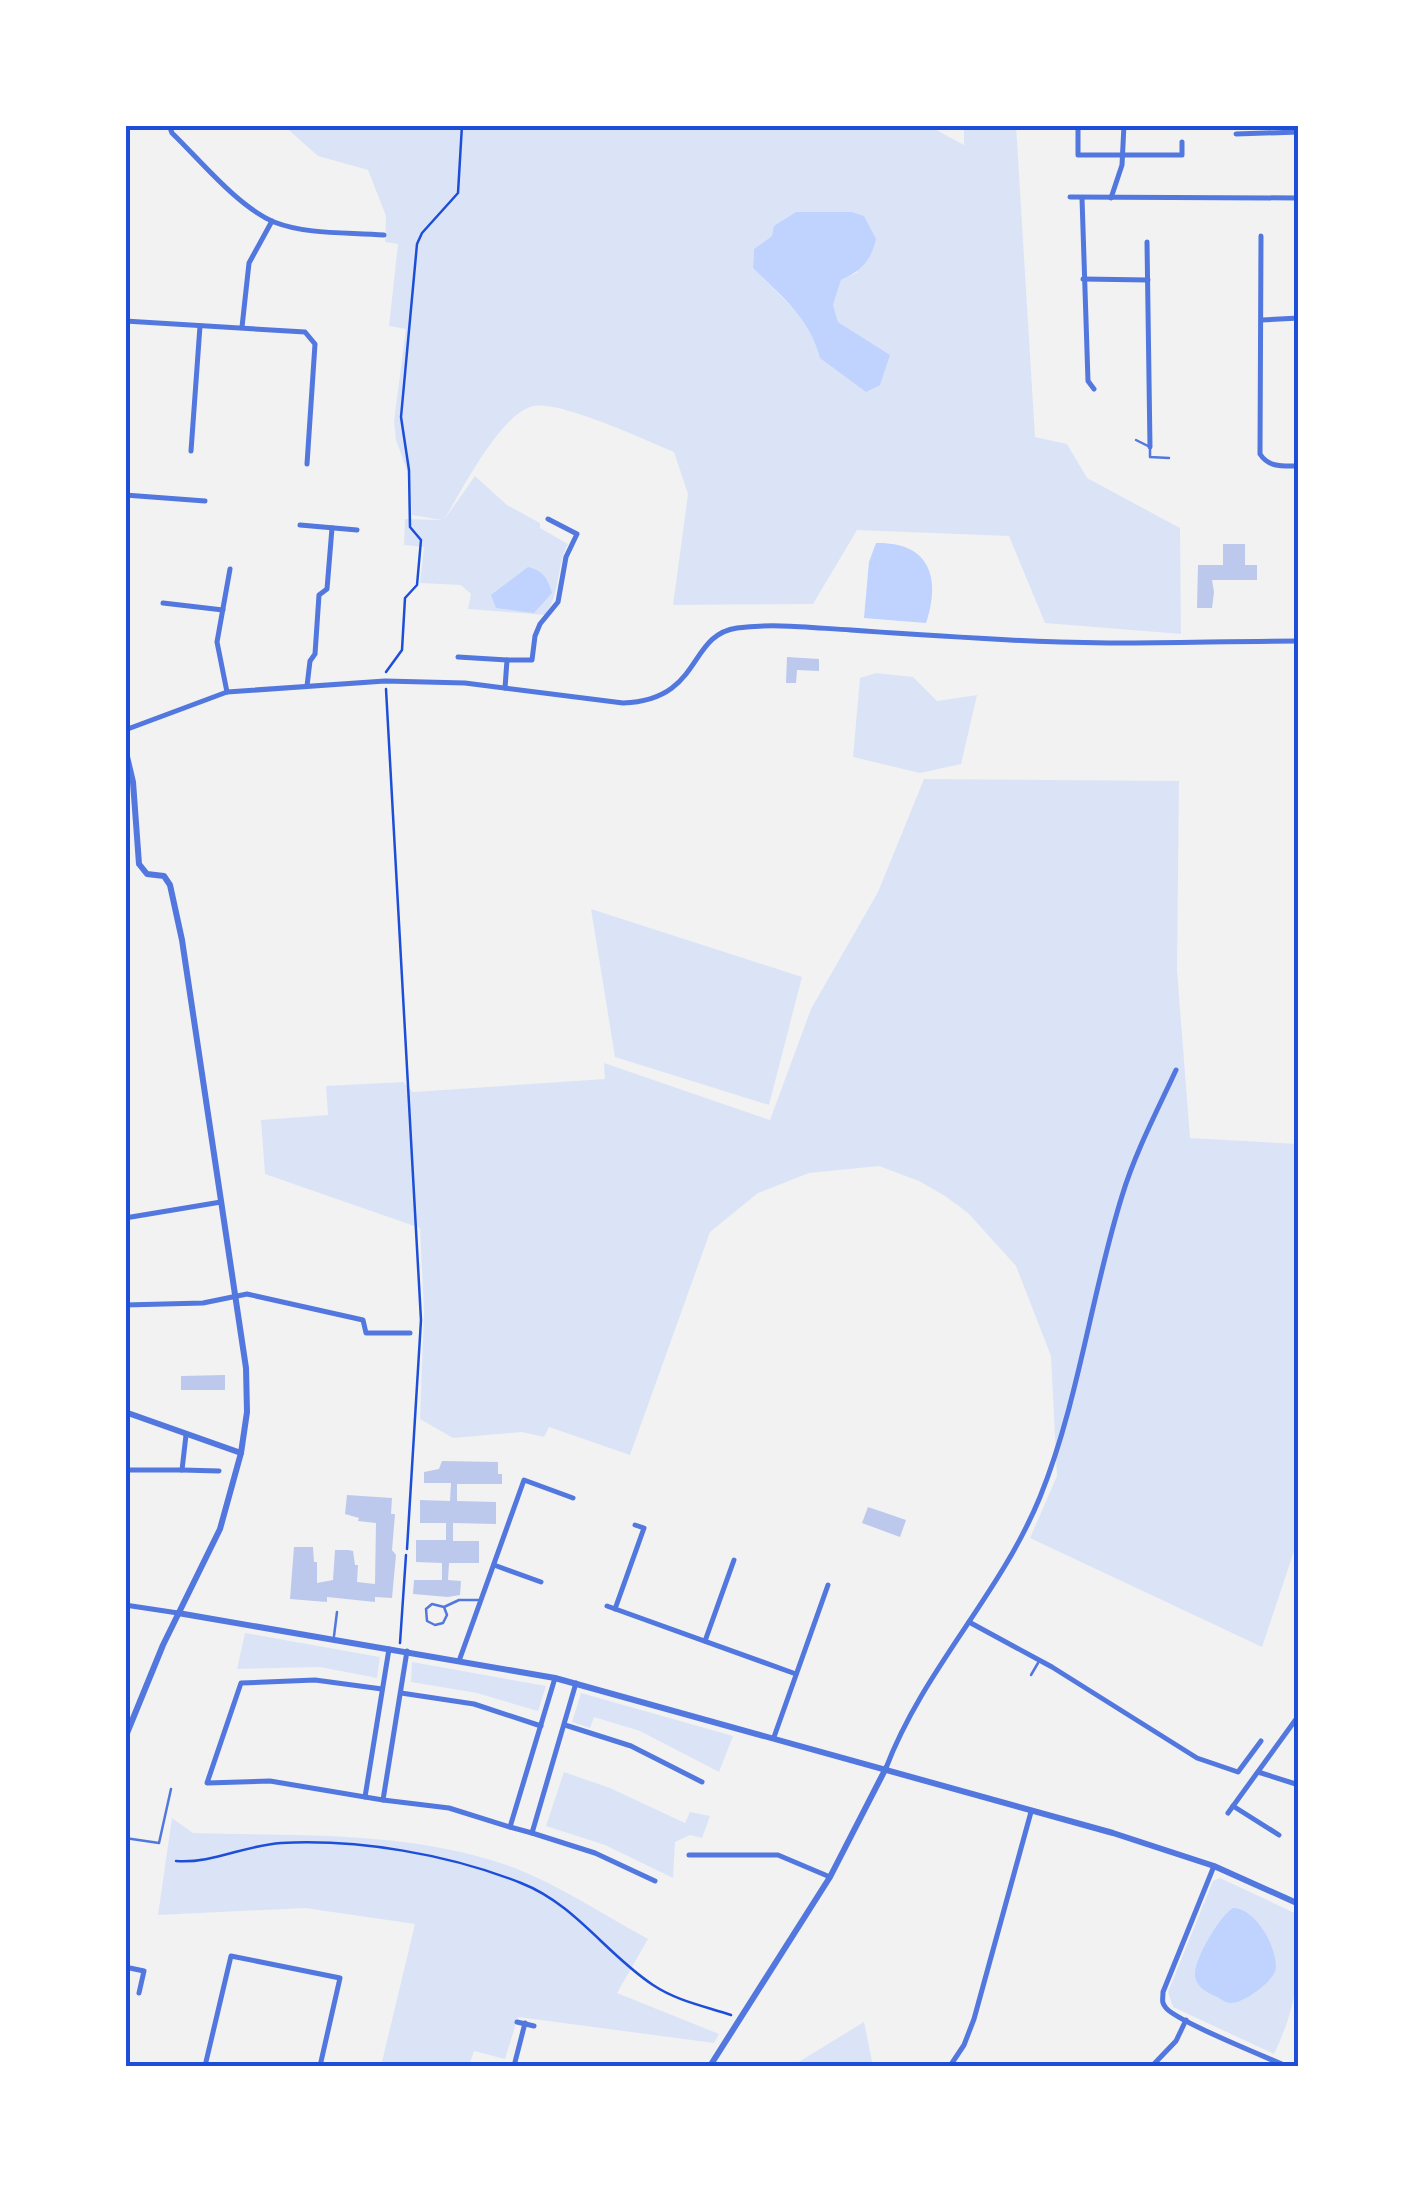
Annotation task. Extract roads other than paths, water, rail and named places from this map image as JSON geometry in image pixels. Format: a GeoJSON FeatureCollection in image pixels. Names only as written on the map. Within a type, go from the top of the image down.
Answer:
{"type":"FeatureCollection","features":[{"type":"Feature","properties":{"kind":"street"},"geometry":{"type":"LineString","coordinates":[[169,125],[172,133],[228,186],[272,221],[297,228],[384,235]]}},
{"type":"Feature","properties":{"kind":"street"},"geometry":{"type":"LineString","coordinates":[[1111,198],[1124,155],[1124,125]]}},
{"type":"Feature","properties":{"kind":"street"},"geometry":{"type":"LineString","coordinates":[[1078,129],[1078,155],[1182,155],[1182,142]]}},
{"type":"Feature","properties":{"kind":"street"},"geometry":{"type":"LineString","coordinates":[[1236,134],[1299,132]]}},
{"type":"Feature","properties":{"kind":"street"},"geometry":{"type":"LineString","coordinates":[[1070,198],[1299,198]]}},
{"type":"Feature","properties":{"kind":"street"},"geometry":{"type":"LineString","coordinates":[[1082,198],[1088,381],[1094,390]]}},
{"type":"Feature","properties":{"kind":"street"},"geometry":{"type":"LineString","coordinates":[[242,328],[248,264],[272,221]]}},
{"type":"Feature","properties":{"kind":"street"},"geometry":{"type":"LineString","coordinates":[[1261,236],[1260,454],[1274,466],[1299,466]]}},
{"type":"Feature","properties":{"kind":"street"},"geometry":{"type":"LineString","coordinates":[[1147,242],[1150,447]]}},
{"type":"Feature","properties":{"kind":"street"},"geometry":{"type":"LineString","coordinates":[[1083,279],[1148,280]]}},
{"type":"Feature","properties":{"kind":"street"},"geometry":{"type":"LineString","coordinates":[[1261,320],[1299,318]]}},
{"type":"Feature","properties":{"kind":"street"},"geometry":{"type":"LineString","coordinates":[[125,321],[305,332],[314,340],[307,464]]}},
{"type":"Feature","properties":{"kind":"street"},"geometry":{"type":"LineString","coordinates":[[191,451],[200,326]]}},
{"type":"Feature","properties":{"kind":"street"},"geometry":{"type":"LineString","coordinates":[[125,495],[205,501]]}},
{"type":"Feature","properties":{"kind":"street"},"geometry":{"type":"LineString","coordinates":[[458,657],[532,660],[540,624],[558,602],[566,557],[577,534],[548,519]]}},
{"type":"Feature","properties":{"kind":"street"},"geometry":{"type":"LineString","coordinates":[[300,524],[357,530]]}},
{"type":"Feature","properties":{"kind":"street"},"geometry":{"type":"LineString","coordinates":[[307,686],[310,661],[315,654],[319,594],[327,589],[332,528]]}},
{"type":"Feature","properties":{"kind":"street"},"geometry":{"type":"LineString","coordinates":[[227,692],[217,642],[230,569]]}},
{"type":"Feature","properties":{"kind":"street"},"geometry":{"type":"LineString","coordinates":[[163,603],[222,610]]}},
{"type":"Feature","properties":{"kind":"street"},"geometry":{"type":"LineString","coordinates":[[125,730],[227,692],[307,686],[465,683],[624,703],[645,702],[666,695],[684,680],[715,638],[737,628],[1030,641],[1299,641]]}},
{"type":"Feature","properties":{"kind":"street"},"geometry":{"type":"LineString","coordinates":[[504,688],[507,660]]}},
{"type":"Feature","properties":{"kind":"street"},"geometry":{"type":"LineString","coordinates":[[125,748],[133,782],[139,864],[147,874],[164,876],[170,885],[180,930],[236,1294],[246,1368],[247,1412],[241,1453],[220,1529],[178,1613],[125,1738]]}},
{"type":"Feature","properties":{"kind":"street"},"geometry":{"type":"LineString","coordinates":[[710,2066],[830,1877],[920,1698],[1024,1533],[1054,1460],[1122,1194],[1176,1070]]}},
{"type":"Feature","properties":{"kind":"street"},"geometry":{"type":"LineString","coordinates":[[125,1218],[222,1202]]}},
{"type":"Feature","properties":{"kind":"street"},"geometry":{"type":"LineString","coordinates":[[125,1305],[190,1304],[247,1294],[363,1320],[366,1333],[410,1333]]}},
{"type":"Feature","properties":{"kind":"street"},"geometry":{"type":"LineString","coordinates":[[125,1412],[241,1453]]}},
{"type":"Feature","properties":{"kind":"street"},"geometry":{"type":"LineString","coordinates":[[182,1470],[187,1432]]}},
{"type":"Feature","properties":{"kind":"street"},"geometry":{"type":"LineString","coordinates":[[125,1470],[220,1470]]}},
{"type":"Feature","properties":{"kind":"street"},"geometry":{"type":"LineString","coordinates":[[459,1661],[524,1480],[573,1498]]}},
{"type":"Feature","properties":{"kind":"street"},"geometry":{"type":"LineString","coordinates":[[635,1525],[644,1528],[611,1608],[796,1674]]}},
{"type":"Feature","properties":{"kind":"street"},"geometry":{"type":"LineString","coordinates":[[705,1642],[734,1560]]}},
{"type":"Feature","properties":{"kind":"street"},"geometry":{"type":"LineString","coordinates":[[494,1565],[541,1582]]}},
{"type":"Feature","properties":{"kind":"street"},"geometry":{"type":"LineString","coordinates":[[774,1737],[828,1585]]}},
{"type":"Feature","properties":{"kind":"street"},"geometry":{"type":"LineString","coordinates":[[125,1604],[576,1683],[1113,1833],[1214,1866],[1299,1904]]}},
{"type":"Feature","properties":{"kind":"street"},"geometry":{"type":"LineString","coordinates":[[969,1622],[1197,1758],[1238,1772],[1261,1741]]}},
{"type":"Feature","properties":{"kind":"street"},"geometry":{"type":"LineString","coordinates":[[365,1797],[390,1648]]}},
{"type":"Feature","properties":{"kind":"street"},"geometry":{"type":"LineString","coordinates":[[383,1800],[401,1693],[403,1651]]}},
{"type":"Feature","properties":{"kind":"street"},"geometry":{"type":"LineString","coordinates":[[510,1827],[556,1678]]}},
{"type":"Feature","properties":{"kind":"street"},"geometry":{"type":"LineString","coordinates":[[382,1690],[315,1680],[241,1683],[207,1783],[270,1782],[448,1808],[595,1853],[655,1881]]}},
{"type":"Feature","properties":{"kind":"street"},"geometry":{"type":"LineString","coordinates":[[532,1833],[576,1683]]}},
{"type":"Feature","properties":{"kind":"street"},"geometry":{"type":"LineString","coordinates":[[401,1693],[474,1704],[541,1726]]}},
{"type":"Feature","properties":{"kind":"street"},"geometry":{"type":"LineString","coordinates":[[1228,1813],[1299,1715]]}},
{"type":"Feature","properties":{"kind":"street"},"geometry":{"type":"LineString","coordinates":[[565,1725],[630,1746],[702,1782]]}},
{"type":"Feature","properties":{"kind":"street"},"geometry":{"type":"LineString","coordinates":[[1258,1772],[1299,1785]]}},
{"type":"Feature","properties":{"kind":"street"},"geometry":{"type":"LineString","coordinates":[[1233,1806],[1279,1835]]}},
{"type":"Feature","properties":{"kind":"street"},"geometry":{"type":"LineString","coordinates":[[950,2066],[974,2019],[1032,1812]]}},
{"type":"Feature","properties":{"kind":"street"},"geometry":{"type":"LineString","coordinates":[[689,1855],[778,1855],[830,1877]]}},
{"type":"Feature","properties":{"kind":"street"},"geometry":{"type":"LineString","coordinates":[[1214,1866],[1162,2001],[1167,2010],[1186,2020],[1286,2066]]}},
{"type":"Feature","properties":{"kind":"street"},"geometry":{"type":"LineString","coordinates":[[205,2066],[231,1956],[340,1978],[320,2066]]}},
{"type":"Feature","properties":{"kind":"street"},"geometry":{"type":"LineString","coordinates":[[125,1967],[144,1971],[139,1993]]}},
{"type":"Feature","properties":{"kind":"street"},"geometry":{"type":"LineString","coordinates":[[1152,2066],[1176,2041],[1186,2020]]}},
{"type":"Feature","properties":{"kind":"street"},"geometry":{"type":"LineString","coordinates":[[514,2066],[521,2022],[534,2026]]}},
{"type":"Feature","properties":{"kind":"lane"},"geometry":{"type":"LineString","coordinates":[[1136,440],[1150,447],[1150,457],[1170,458]]}},
{"type":"Feature","properties":{"kind":"lane"},"geometry":{"type":"LineString","coordinates":[[444,1607],[458,1600],[481,1600]]}},
{"type":"Feature","properties":{"kind":"lane"},"geometry":{"type":"LineString","coordinates":[[437,1603],[444,1607],[447,1616],[443,1623],[434,1626],[427,1622],[425,1613],[429,1606],[437,1603]]}},
{"type":"Feature","properties":{"kind":"lane"},"geometry":{"type":"LineString","coordinates":[[334,1639],[336,1612]]}},
{"type":"Feature","properties":{"kind":"lane"},"geometry":{"type":"LineString","coordinates":[[1031,1675],[1040,1661]]}},
{"type":"Feature","properties":{"kind":"lane"},"geometry":{"type":"LineString","coordinates":[[125,1838],[159,1843],[171,1789]]}},
{"type":"Feature","properties":{"kind":"water"},"geometry":{"type":"Polygon","coordinates":[[[796,212],[851,212],[864,216],[876,239],[864,264],[841,280],[833,305],[838,322],[890,355],[880,385],[866,392],[820,358],[802,319],[753,268],[754,249],[772,236],[774,226],[796,212]]]}},
{"type":"Feature","properties":{"kind":"water"},"geometry":{"type":"Polygon","coordinates":[[[876,543],[909,549],[927,566],[932,591],[926,623],[864,618],[869,562],[876,543]]]}},
{"type":"Feature","properties":{"kind":"water"},"geometry":{"type":"Polygon","coordinates":[[[528,567],[544,576],[552,593],[534,613],[496,608],[491,595],[528,567]]]}},
{"type":"Feature","properties":{"kind":"water"},"geometry":{"type":"Polygon","coordinates":[[[1233,1908],[1249,1914],[1263,1929],[1276,1967],[1258,1991],[1229,2003],[1202,1988],[1195,1974],[1209,1938],[1233,1908]]]}}]}
